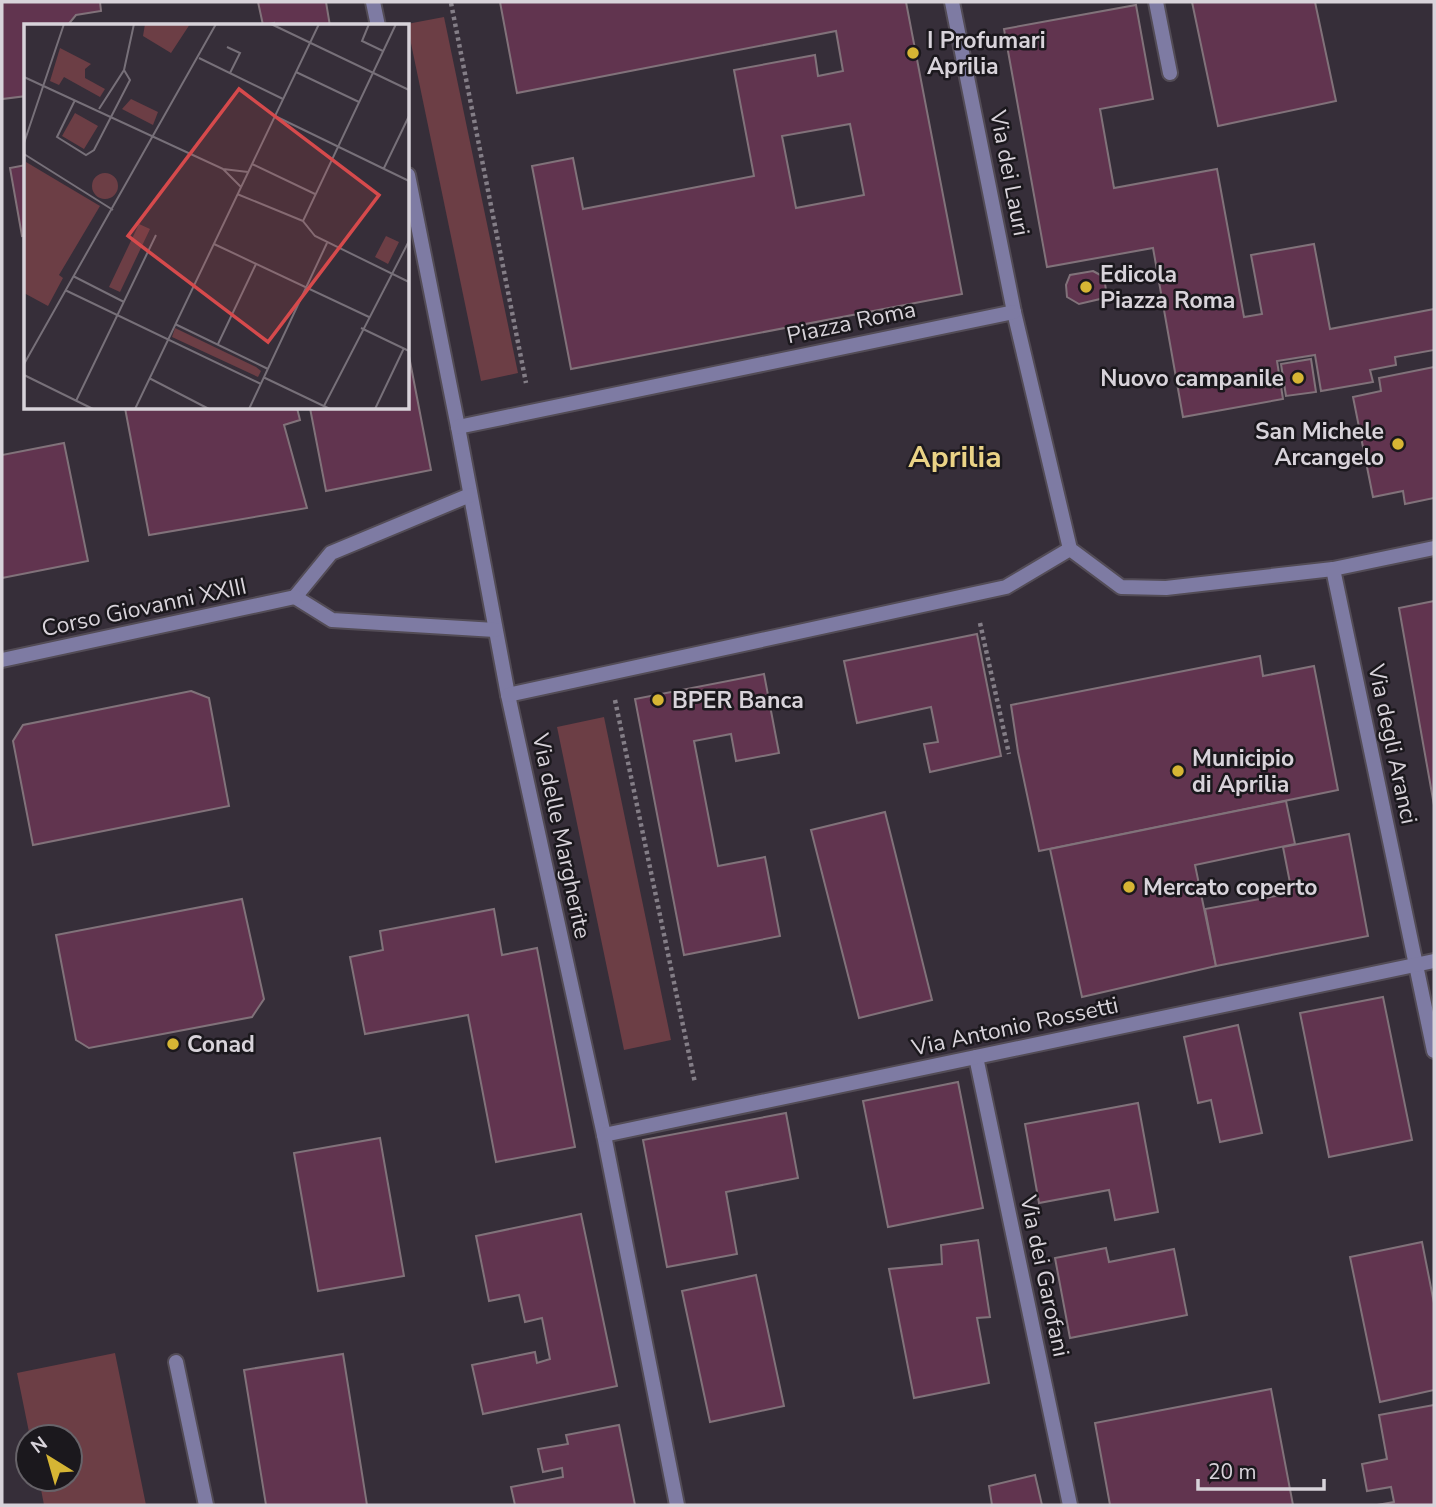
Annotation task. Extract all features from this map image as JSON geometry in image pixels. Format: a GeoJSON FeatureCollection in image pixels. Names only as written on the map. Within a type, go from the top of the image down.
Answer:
{"type":"FeatureCollection","features":[{"type":"Feature","properties":{"kind":"street"},"geometry":{"type":"LineString","coordinates":[[373,2],[378,24]]}},
{"type":"Feature","properties":{"kind":"street","name":"Via dei Lauri"},"geometry":{"type":"LineString","coordinates":[[952,2],[1014,312]]}},
{"type":"Feature","properties":{"kind":"street"},"geometry":{"type":"LineString","coordinates":[[1156,2],[1170,74]]}},
{"type":"Feature","properties":{"kind":"street","name":"Via delle Margherite"},"geometry":{"type":"LineString","coordinates":[[410,185],[508,695],[604,1135],[677,1505]]}},
{"type":"Feature","properties":{"kind":"street"},"geometry":{"type":"LineString","coordinates":[[1014,312],[1070,548],[1121,587],[1206,585],[1333,569],[1434,548]]}},
{"type":"Feature","properties":{"kind":"street","name":"Piazza Roma"},"geometry":{"type":"LineString","coordinates":[[458,427],[1014,312]]}},
{"type":"Feature","properties":{"kind":"street"},"geometry":{"type":"LineString","coordinates":[[470,495],[331,553],[295,597],[332,620],[495,630]]}},
{"type":"Feature","properties":{"kind":"street"},"geometry":{"type":"LineString","coordinates":[[508,695],[1006,587],[1070,548]]}},
{"type":"Feature","properties":{"kind":"street","name":"Via degli Aranci"},"geometry":{"type":"LineString","coordinates":[[1333,569],[1434,1051]]}},
{"type":"Feature","properties":{"kind":"street","name":"Corso Giovanni XXIII"},"geometry":{"type":"LineString","coordinates":[[2,660],[295,597]]}},
{"type":"Feature","properties":{"kind":"street","name":"Via Antonio Rossetti"},"geometry":{"type":"LineString","coordinates":[[604,1135],[1434,961]]}},
{"type":"Feature","properties":{"kind":"street","name":"Via dei Garofani"},"geometry":{"type":"LineString","coordinates":[[976,1057],[1070,1505]]}},
{"type":"Feature","properties":{"kind":"street"},"geometry":{"type":"LineString","coordinates":[[176,1362],[206,1505]]}},
{"type":"Feature","properties":{"kind":"path"},"geometry":{"type":"LineString","coordinates":[[451,3],[526,384]]}},
{"type":"Feature","properties":{"kind":"path"},"geometry":{"type":"LineString","coordinates":[[980,622],[1009,754]]}},
{"type":"Feature","properties":{"kind":"path"},"geometry":{"type":"LineString","coordinates":[[615,699],[695,1083]]}},
{"type":"Feature","properties":{"kind":"shaded area"},"geometry":{"type":"Polygon","coordinates":[[[444,17],[518,373],[481,381],[410,38],[410,24],[407,24],[444,17]]]}},
{"type":"Feature","properties":{"kind":"shaded area"},"geometry":{"type":"Polygon","coordinates":[[[604,717],[671,1040],[624,1050],[557,727],[604,717]]]}},
{"type":"Feature","properties":{"kind":"shaded area"},"geometry":{"type":"Polygon","coordinates":[[[115,1353],[146,1505],[44,1505],[42,1493],[84,1493],[84,1423],[27,1423],[17,1373],[115,1353]]]}},
{"type":"Feature","properties":{"kind":"building"},"geometry":{"type":"Polygon","coordinates":[[[2,2],[100,2],[101,11],[76,15],[69,24],[24,24],[24,96],[2,99],[2,2]]]}},
{"type":"Feature","properties":{"kind":"building"},"geometry":{"type":"Polygon","coordinates":[[[258,2],[326,2],[330,24],[263,24],[258,2]]]}},
{"type":"Feature","properties":{"kind":"building"},"geometry":{"type":"Polygon","coordinates":[[[500,2],[906,2],[962,294],[571,369],[532,166],[573,158],[583,209],[754,176],[734,70],[815,55],[818,76],[843,71],[836,31],[517,93],[500,2]],[[850,124],[782,136],[796,208],[864,195],[850,124]]]}},
{"type":"Feature","properties":{"kind":"building"},"geometry":{"type":"Polygon","coordinates":[[[1192,2],[1315,2],[1336,101],[1218,126],[1192,2]]]}},
{"type":"Feature","properties":{"kind":"building"},"geometry":{"type":"Polygon","coordinates":[[[1136,5],[1153,99],[1100,109],[1114,188],[1217,169],[1244,317],[1262,314],[1251,255],[1314,244],[1330,329],[1434,309],[1434,350],[1395,357],[1396,365],[1370,370],[1373,382],[1321,391],[1315,355],[1277,361],[1283,399],[1183,417],[1153,248],[1047,267],[1004,29],[1136,5]]]}},
{"type":"Feature","properties":{"kind":"building"},"geometry":{"type":"Polygon","coordinates":[[[24,165],[22,236],[10,168],[24,165]]]}},
{"type":"Feature","properties":{"kind":"building","name":"Edicola Piazza Roma"},"geometry":{"type":"Polygon","coordinates":[[[1093,271],[1104,277],[1106,290],[1100,299],[1079,304],[1067,297],[1066,285],[1070,275],[1093,271]]]}},
{"type":"Feature","properties":{"kind":"building","name":"Nuovo campanile"},"geometry":{"type":"Polygon","coordinates":[[[1311,359],[1316,392],[1286,396],[1281,364],[1311,359]]]}},
{"type":"Feature","properties":{"kind":"building"},"geometry":{"type":"Polygon","coordinates":[[[410,361],[431,470],[326,491],[310,410],[410,410],[410,361]]]}},
{"type":"Feature","properties":{"kind":"building","name":"San Michele Arcangelo"},"geometry":{"type":"Polygon","coordinates":[[[1434,367],[1434,498],[1405,504],[1403,491],[1373,497],[1353,397],[1381,391],[1379,378],[1434,367]]]}},
{"type":"Feature","properties":{"kind":"building"},"geometry":{"type":"Polygon","coordinates":[[[125,410],[298,410],[300,420],[284,425],[307,508],[149,535],[125,410]]]}},
{"type":"Feature","properties":{"kind":"building"},"geometry":{"type":"Polygon","coordinates":[[[64,443],[88,561],[2,578],[2,455],[64,443]]]}},
{"type":"Feature","properties":{"kind":"building"},"geometry":{"type":"Polygon","coordinates":[[[1434,601],[1434,805],[1399,608],[1434,601]]]}},
{"type":"Feature","properties":{"kind":"building"},"geometry":{"type":"Polygon","coordinates":[[[977,634],[1001,756],[930,772],[924,744],[938,742],[931,707],[857,723],[844,661],[977,634]]]}},
{"type":"Feature","properties":{"kind":"building","name":"Municipio di Aprilia"},"geometry":{"type":"Polygon","coordinates":[[[1260,656],[1263,676],[1314,666],[1338,790],[1039,851],[1011,705],[1260,656]]]}},
{"type":"Feature","properties":{"kind":"building"},"geometry":{"type":"Polygon","coordinates":[[[764,674],[779,753],[736,761],[731,734],[694,741],[718,866],[765,857],[780,936],[684,955],[635,699],[764,674]]]}},
{"type":"Feature","properties":{"kind":"building"},"geometry":{"type":"Polygon","coordinates":[[[191,691],[209,698],[229,806],[33,845],[13,741],[23,725],[191,691]]]}},
{"type":"Feature","properties":{"kind":"building","name":"Mercato coperto"},"geometry":{"type":"Polygon","coordinates":[[[1286,801],[1295,844],[1195,865],[1216,966],[1082,997],[1050,849],[1286,801]]]}},
{"type":"Feature","properties":{"kind":"building"},"geometry":{"type":"Polygon","coordinates":[[[885,812],[932,1000],[859,1018],[811,830],[885,812]]]}},
{"type":"Feature","properties":{"kind":"building"},"geometry":{"type":"Polygon","coordinates":[[[1349,834],[1368,936],[1216,966],[1205,909],[1292,893],[1283,847],[1349,834]]]}},
{"type":"Feature","properties":{"kind":"building"},"geometry":{"type":"Polygon","coordinates":[[[242,899],[264,999],[252,1017],[89,1048],[76,1040],[56,935],[242,899]]]}},
{"type":"Feature","properties":{"kind":"building"},"geometry":{"type":"Polygon","coordinates":[[[494,909],[502,955],[537,948],[575,1147],[496,1162],[468,1015],[365,1034],[350,957],[383,950],[380,931],[494,909]]]}},
{"type":"Feature","properties":{"kind":"building"},"geometry":{"type":"Polygon","coordinates":[[[1383,997],[1412,1140],[1329,1157],[1300,1013],[1383,997]]]}},
{"type":"Feature","properties":{"kind":"building"},"geometry":{"type":"Polygon","coordinates":[[[1238,1025],[1262,1133],[1220,1142],[1211,1100],[1198,1103],[1184,1037],[1238,1025]]]}},
{"type":"Feature","properties":{"kind":"building"},"geometry":{"type":"Polygon","coordinates":[[[958,1082],[983,1208],[888,1227],[863,1101],[958,1082]]]}},
{"type":"Feature","properties":{"kind":"building"},"geometry":{"type":"Polygon","coordinates":[[[1138,1103],[1158,1212],[1115,1220],[1109,1190],[1039,1203],[1025,1124],[1138,1103]]]}},
{"type":"Feature","properties":{"kind":"building"},"geometry":{"type":"Polygon","coordinates":[[[786,1113],[798,1178],[726,1192],[737,1254],[667,1267],[643,1140],[786,1113]]]}},
{"type":"Feature","properties":{"kind":"building"},"geometry":{"type":"Polygon","coordinates":[[[380,1138],[404,1276],[318,1291],[294,1153],[380,1138]]]}},
{"type":"Feature","properties":{"kind":"building"},"geometry":{"type":"Polygon","coordinates":[[[581,1214],[617,1386],[483,1414],[472,1365],[535,1352],[537,1363],[550,1359],[542,1318],[525,1322],[519,1295],[489,1301],[476,1236],[581,1214]]]}},
{"type":"Feature","properties":{"kind":"building"},"geometry":{"type":"Polygon","coordinates":[[[978,1240],[990,1317],[977,1318],[989,1383],[914,1398],[889,1269],[942,1264],[941,1245],[978,1240]]]}},
{"type":"Feature","properties":{"kind":"building"},"geometry":{"type":"Polygon","coordinates":[[[1422,1242],[1434,1303],[1434,1390],[1380,1402],[1350,1257],[1422,1242]]]}},
{"type":"Feature","properties":{"kind":"building"},"geometry":{"type":"Polygon","coordinates":[[[1106,1248],[1109,1262],[1174,1249],[1187,1315],[1070,1338],[1055,1258],[1106,1248]]]}},
{"type":"Feature","properties":{"kind":"building"},"geometry":{"type":"Polygon","coordinates":[[[756,1275],[784,1406],[710,1422],[682,1291],[756,1275]]]}},
{"type":"Feature","properties":{"kind":"building"},"geometry":{"type":"Polygon","coordinates":[[[343,1354],[367,1505],[266,1505],[244,1370],[343,1354]]]}},
{"type":"Feature","properties":{"kind":"building"},"geometry":{"type":"Polygon","coordinates":[[[1271,1389],[1293,1505],[1110,1505],[1095,1423],[1271,1389]]]}},
{"type":"Feature","properties":{"kind":"building"},"geometry":{"type":"Polygon","coordinates":[[[1434,1405],[1434,1505],[1377,1505],[1394,1502],[1391,1487],[1367,1491],[1362,1464],[1387,1459],[1379,1415],[1434,1405]]]}},
{"type":"Feature","properties":{"kind":"building"},"geometry":{"type":"Polygon","coordinates":[[[619,1425],[635,1505],[515,1505],[511,1487],[563,1477],[562,1468],[543,1472],[538,1449],[568,1444],[566,1435],[619,1425]]]}},
{"type":"Feature","properties":{"kind":"building"},"geometry":{"type":"Polygon","coordinates":[[[1035,1475],[1042,1505],[992,1505],[989,1486],[1035,1475]]]}},
{"type":"Feature","properties":{"kind":"place","name":"I Profumari Aprilia"},"geometry":{"type":"Point","coordinates":[913,53]}},
{"type":"Feature","properties":{"kind":"place","name":"Edicola Piazza Roma"},"geometry":{"type":"Point","coordinates":[1086,287]}},
{"type":"Feature","properties":{"kind":"place","name":"Nuovo campanile"},"geometry":{"type":"Point","coordinates":[1298,378]}},
{"type":"Feature","properties":{"kind":"place","name":"San Michele Arcangelo"},"geometry":{"type":"Point","coordinates":[1398,444]}},
{"type":"Feature","properties":{"kind":"place","name":"BPER Banca"},"geometry":{"type":"Point","coordinates":[658,700]}},
{"type":"Feature","properties":{"kind":"place","name":"Municipio di Aprilia"},"geometry":{"type":"Point","coordinates":[1178,771]}},
{"type":"Feature","properties":{"kind":"place","name":"Mercato coperto"},"geometry":{"type":"Point","coordinates":[1129,887]}},
{"type":"Feature","properties":{"kind":"place","name":"Conad"},"geometry":{"type":"Point","coordinates":[173,1044]}},
{"type":"Feature","properties":{"kind":"district","name":"Aprilia"},"geometry":{"type":"Point","coordinates":[955,457]}}]}
